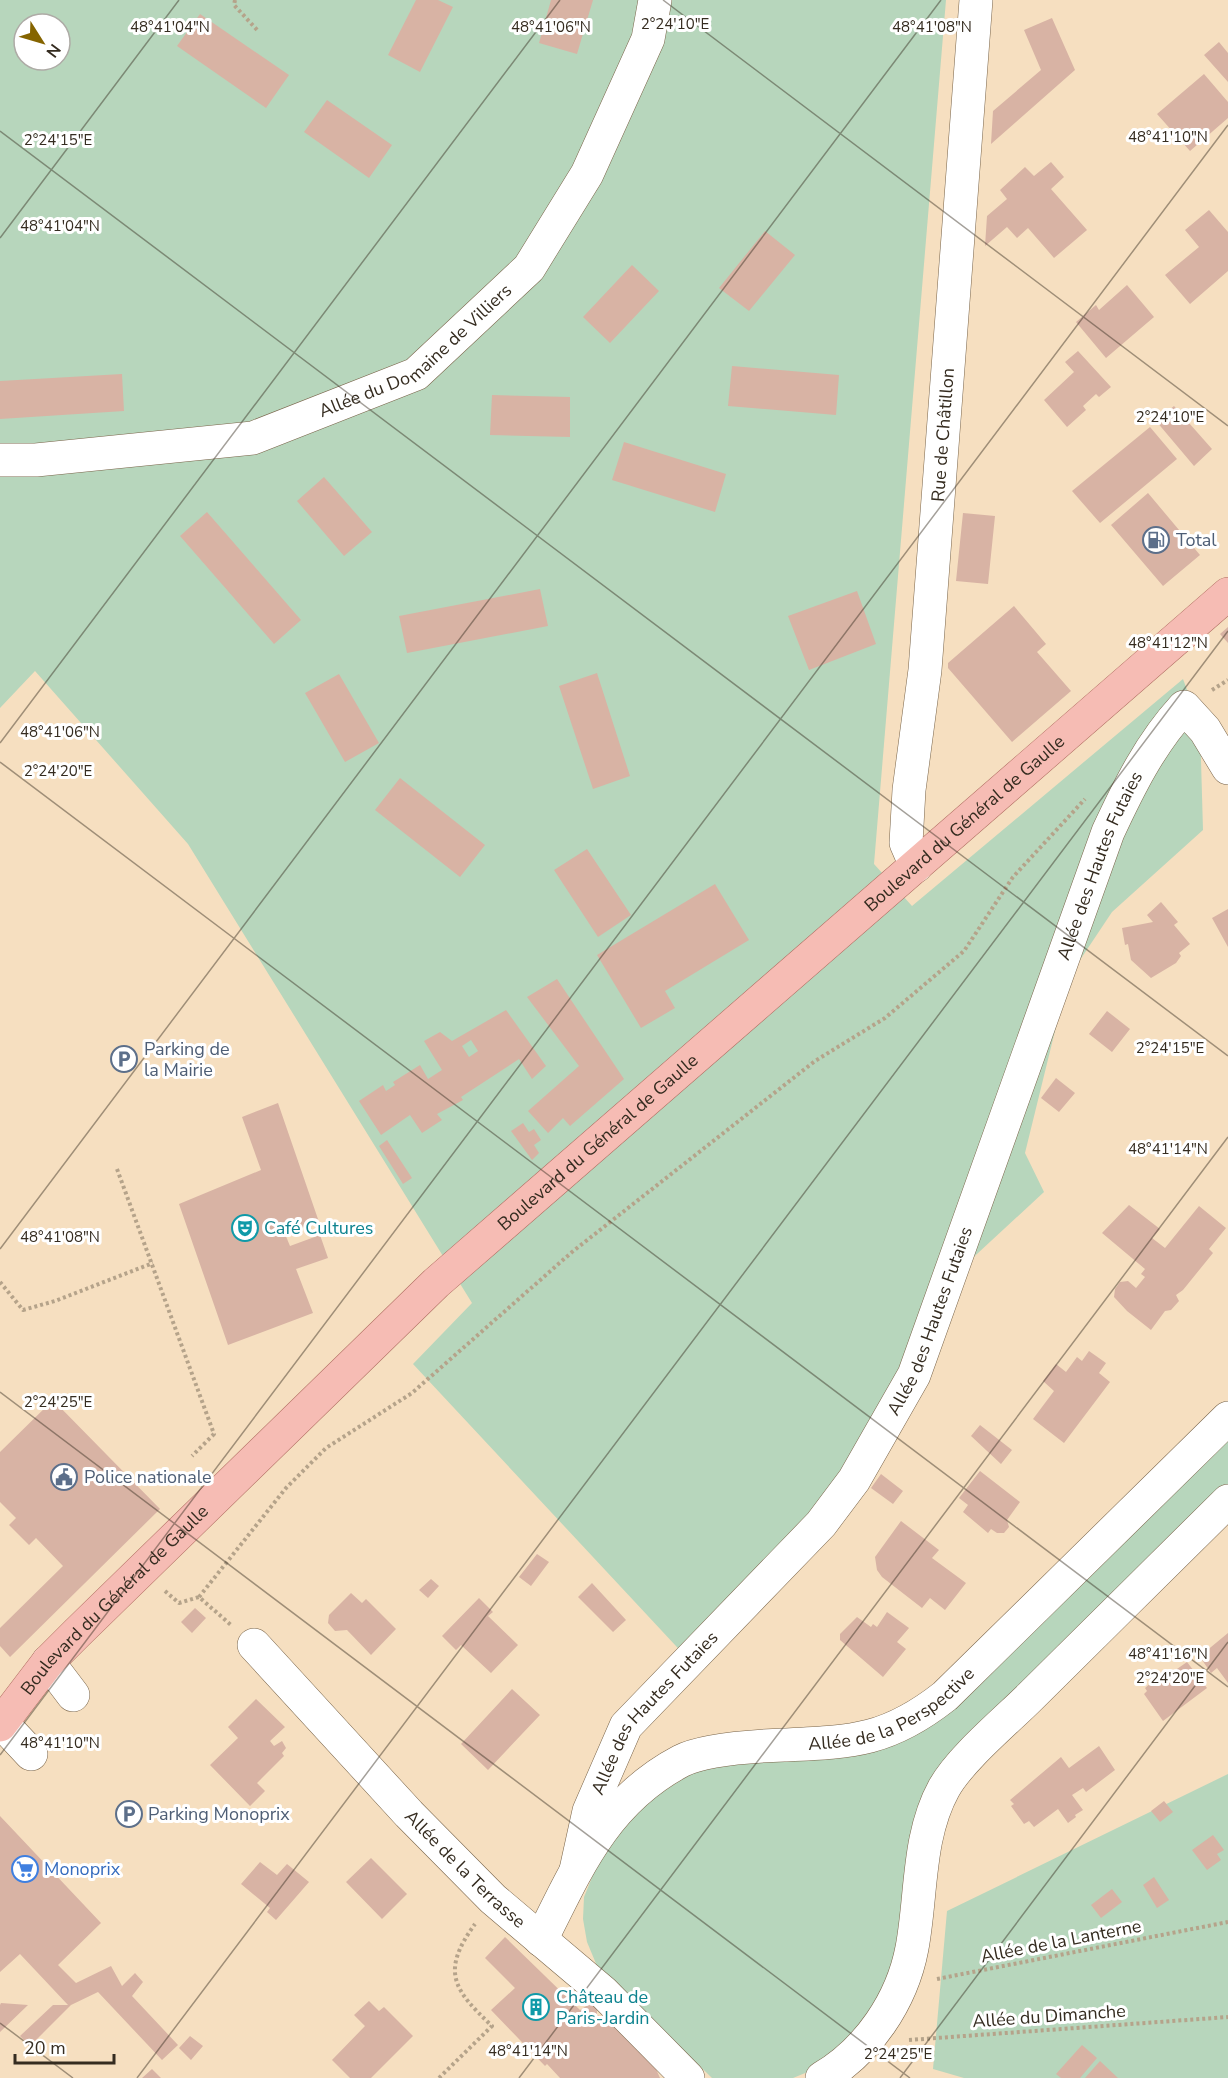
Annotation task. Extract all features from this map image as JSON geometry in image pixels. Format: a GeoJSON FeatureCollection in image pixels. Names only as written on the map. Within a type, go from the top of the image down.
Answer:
{"type":"FeatureCollection","features":[{"type":"Feature","properties":{"kind":"main road","name":"Boulevard du Général de Gaulle"},"geometry":{"type":"LineString","coordinates":[[1,1723],[48,1662],[436,1283],[1228,594]]}},
{"type":"Feature","properties":{"kind":"street","name":"Allée du Domaine de Villiers"},"geometry":{"type":"LineString","coordinates":[[0,460],[36,459],[253,438],[416,374],[529,268],[587,174],[648,39],[655,0]]}},
{"type":"Feature","properties":{"kind":"street","name":"Rue de Châtillon"},"geometry":{"type":"LineString","coordinates":[[916,866],[906,843],[925,670],[976,0]]}},
{"type":"Feature","properties":{"kind":"street","name":"Allée des Hautes Futaies"},"geometry":{"type":"LineString","coordinates":[[576,1870],[589,1812],[626,1726],[821,1524],[854,1480],[914,1375],[1108,832],[1128,789],[1152,747],[1184,707],[1205,730],[1228,768]]}},
{"type":"Feature","properties":{"kind":"street","name":"Allée de la Perspective"},"geometry":{"type":"LineString","coordinates":[[541,1940],[589,1845],[617,1812],[652,1781],[683,1760],[730,1749],[861,1740],[895,1729],[921,1715],[953,1688],[1228,1419]]}},
{"type":"Feature","properties":{"kind":"street"},"geometry":{"type":"LineString","coordinates":[[822,2078],[855,2054],[873,2034],[888,2012],[899,1987],[912,1950],[931,1818],[945,1787],[995,1732],[1228,1501]]}},
{"type":"Feature","properties":{"kind":"street","name":"Allée de la Terrasse"},"geometry":{"type":"LineString","coordinates":[[254,1645],[401,1806],[493,1899],[603,1992],[688,2078]]}},
{"type":"Feature","properties":{"kind":"street"},"geometry":{"type":"LineString","coordinates":[[48,1662],[73,1695]]}},
{"type":"Feature","properties":{"kind":"street"},"geometry":{"type":"LineString","coordinates":[[1,1723],[31,1754]]}},
{"type":"Feature","properties":{"kind":"path"},"geometry":{"type":"LineString","coordinates":[[235,0],[234,5],[259,32]]}},
{"type":"Feature","properties":{"kind":"path"},"geometry":{"type":"LineString","coordinates":[[140,1570],[179,1603],[199,1596],[286,1488],[326,1448],[412,1393],[572,1252],[815,1060],[885,1018],[964,951],[1013,877],[1076,806],[1093,793]]}},
{"type":"Feature","properties":{"kind":"path"},"geometry":{"type":"LineString","coordinates":[[117,1169],[214,1434],[192,1456]]}},
{"type":"Feature","properties":{"kind":"path"},"geometry":{"type":"LineString","coordinates":[[0,1282],[23,1310],[55,1301],[153,1263]]}},
{"type":"Feature","properties":{"kind":"path"},"geometry":{"type":"LineString","coordinates":[[199,1596],[254,1645]]}},
{"type":"Feature","properties":{"kind":"path"},"geometry":{"type":"LineString","coordinates":[[439,2078],[492,2026],[465,2001],[455,1984],[456,1963],[466,1937],[493,1899]]}},
{"type":"Feature","properties":{"kind":"path","name":"Allée de la Lanterne"},"geometry":{"type":"LineString","coordinates":[[899,1987],[1228,1922]]}},
{"type":"Feature","properties":{"kind":"path","name":"Allée du Dimanche"},"geometry":{"type":"LineString","coordinates":[[873,2034],[905,2040],[1228,2017]]}},
{"type":"Feature","properties":{"kind":"green space"},"geometry":{"type":"Polygon","coordinates":[[[0,0],[946,0],[874,864],[912,906],[1183,679],[1200,725],[1203,830],[1112,912],[1068,978],[1025,1153],[1044,1192],[951,1278],[884,1428],[689,1660],[413,1364],[472,1303],[188,844],[35,671],[0,708],[0,0]]]}},
{"type":"Feature","properties":{"kind":"green space"},"geometry":{"type":"Polygon","coordinates":[[[1228,1430],[1228,1489],[961,1752],[907,1932],[871,2016],[842,2050],[810,2071],[793,2078],[712,2078],[597,1966],[587,1942],[583,1919],[584,1897],[604,1848],[653,1798],[692,1773],[722,1764],[872,1751],[1228,1430]]]}},
{"type":"Feature","properties":{"kind":"green space"},"geometry":{"type":"Polygon","coordinates":[[[1228,1774],[1228,2078],[964,2078],[933,2069],[947,1911],[1228,1774]]]}},
{"type":"Feature","properties":{"kind":"building"},"geometry":{"type":"Polygon","coordinates":[[[416,0],[438,0],[453,7],[420,72],[388,55],[416,0]]]}},
{"type":"Feature","properties":{"kind":"building"},"geometry":{"type":"Polygon","coordinates":[[[551,0],[593,0],[577,54],[539,43],[551,0]]]}},
{"type":"Feature","properties":{"kind":"building"},"geometry":{"type":"Polygon","coordinates":[[[200,14],[289,75],[266,108],[177,46],[200,14]]]}},
{"type":"Feature","properties":{"kind":"building"},"geometry":{"type":"Polygon","coordinates":[[[1052,18],[1075,70],[991,144],[993,111],[1041,70],[1024,30],[1052,18]]]}},
{"type":"Feature","properties":{"kind":"building"},"geometry":{"type":"Polygon","coordinates":[[[1219,42],[1228,53],[1228,82],[1204,55],[1219,42]]]}},
{"type":"Feature","properties":{"kind":"building"},"geometry":{"type":"Polygon","coordinates":[[[1204,74],[1228,102],[1228,118],[1190,151],[1157,114],[1204,74]]]}},
{"type":"Feature","properties":{"kind":"building"},"geometry":{"type":"Polygon","coordinates":[[[327,100],[392,145],[369,178],[304,132],[327,100]]]}},
{"type":"Feature","properties":{"kind":"building"},"geometry":{"type":"Polygon","coordinates":[[[1051,162],[1064,177],[1051,189],[1087,230],[1054,258],[1028,228],[1017,238],[1007,227],[985,246],[987,216],[1007,199],[1000,190],[1025,167],[1034,176],[1051,162]]]}},
{"type":"Feature","properties":{"kind":"building"},"geometry":{"type":"Polygon","coordinates":[[[1209,210],[1228,232],[1228,271],[1190,304],[1165,275],[1199,247],[1185,230],[1209,210]]]}},
{"type":"Feature","properties":{"kind":"building"},"geometry":{"type":"Polygon","coordinates":[[[765,231],[795,255],[749,311],[719,288],[765,231]]]}},
{"type":"Feature","properties":{"kind":"building"},"geometry":{"type":"Polygon","coordinates":[[[632,265],[659,291],[610,343],[583,317],[632,265]]]}},
{"type":"Feature","properties":{"kind":"building"},"geometry":{"type":"Polygon","coordinates":[[[1127,285],[1154,317],[1106,358],[1076,322],[1096,305],[1099,310],[1127,285]]]}},
{"type":"Feature","properties":{"kind":"building"},"geometry":{"type":"Polygon","coordinates":[[[1078,351],[1111,387],[1099,397],[1096,394],[1083,406],[1086,410],[1067,427],[1044,400],[1074,372],[1065,362],[1078,351]]]}},
{"type":"Feature","properties":{"kind":"building"},"geometry":{"type":"Polygon","coordinates":[[[732,366],[839,375],[836,415],[728,406],[732,366]]]}},
{"type":"Feature","properties":{"kind":"building"},"geometry":{"type":"Polygon","coordinates":[[[122,374],[124,411],[0,419],[0,381],[122,374]]]}},
{"type":"Feature","properties":{"kind":"building"},"geometry":{"type":"Polygon","coordinates":[[[492,395],[570,397],[570,437],[490,435],[492,395]]]}},
{"type":"Feature","properties":{"kind":"building"},"geometry":{"type":"Polygon","coordinates":[[[1174,406],[1212,449],[1194,466],[1156,421],[1174,406]]]}},
{"type":"Feature","properties":{"kind":"building"},"geometry":{"type":"Polygon","coordinates":[[[1150,427],[1177,459],[1100,523],[1072,491],[1150,427]]]}},
{"type":"Feature","properties":{"kind":"building"},"geometry":{"type":"Polygon","coordinates":[[[624,442],[726,474],[715,512],[612,480],[624,442]]]}},
{"type":"Feature","properties":{"kind":"building"},"geometry":{"type":"Polygon","coordinates":[[[324,477],[372,532],[344,556],[297,501],[324,477]]]}},
{"type":"Feature","properties":{"kind":"building","name":"Total"},"geometry":{"type":"Polygon","coordinates":[[[1148,493],[1200,555],[1163,586],[1111,525],[1148,493]]]}},
{"type":"Feature","properties":{"kind":"building"},"geometry":{"type":"Polygon","coordinates":[[[207,512],[301,620],[274,644],[180,536],[207,512]]]}},
{"type":"Feature","properties":{"kind":"building"},"geometry":{"type":"Polygon","coordinates":[[[963,513],[995,516],[988,584],[956,581],[963,513]]]}},
{"type":"Feature","properties":{"kind":"building"},"geometry":{"type":"Polygon","coordinates":[[[540,589],[548,626],[407,653],[399,616],[540,589]]]}},
{"type":"Feature","properties":{"kind":"building"},"geometry":{"type":"Polygon","coordinates":[[[857,591],[876,644],[809,670],[788,616],[857,591]]]}},
{"type":"Feature","properties":{"kind":"building"},"geometry":{"type":"Polygon","coordinates":[[[1014,606],[1046,644],[1037,652],[1071,691],[1012,742],[948,668],[948,663],[1014,606]]]}},
{"type":"Feature","properties":{"kind":"building"},"geometry":{"type":"Polygon","coordinates":[[[1228,627],[1228,643],[1220,634],[1228,627]]]}},
{"type":"Feature","properties":{"kind":"building"},"geometry":{"type":"Polygon","coordinates":[[[597,673],[630,776],[593,789],[559,686],[597,673]]]}},
{"type":"Feature","properties":{"kind":"building"},"geometry":{"type":"Polygon","coordinates":[[[339,674],[379,743],[345,762],[305,693],[339,674]]]}},
{"type":"Feature","properties":{"kind":"building"},"geometry":{"type":"Polygon","coordinates":[[[400,778],[485,845],[460,877],[375,810],[400,778]]]}},
{"type":"Feature","properties":{"kind":"building"},"geometry":{"type":"Polygon","coordinates":[[[587,849],[631,915],[598,937],[554,870],[587,849]]]}},
{"type":"Feature","properties":{"kind":"building"},"geometry":{"type":"Polygon","coordinates":[[[715,884],[749,940],[665,991],[675,1008],[641,1028],[597,955],[715,884]]]}},
{"type":"Feature","properties":{"kind":"building"},"geometry":{"type":"Polygon","coordinates":[[[1161,902],[1178,922],[1174,925],[1190,944],[1179,953],[1181,956],[1176,963],[1151,978],[1131,960],[1122,928],[1153,922],[1147,915],[1161,902]]]}},
{"type":"Feature","properties":{"kind":"building"},"geometry":{"type":"Polygon","coordinates":[[[1228,909],[1228,947],[1212,918],[1228,909]]]}},
{"type":"Feature","properties":{"kind":"building"},"geometry":{"type":"Polygon","coordinates":[[[557,979],[624,1079],[570,1126],[563,1118],[548,1133],[528,1111],[579,1066],[527,997],[557,979]]]}},
{"type":"Feature","properties":{"kind":"building"},"geometry":{"type":"Polygon","coordinates":[[[506,1010],[546,1066],[532,1079],[519,1059],[461,1097],[463,1100],[437,1114],[442,1120],[422,1133],[410,1115],[381,1135],[359,1101],[383,1085],[386,1091],[395,1085],[393,1082],[420,1065],[428,1079],[442,1070],[424,1041],[440,1032],[452,1041],[506,1010]],[[471,1040],[462,1046],[469,1057],[478,1051],[471,1040]]]}},
{"type":"Feature","properties":{"kind":"building"},"geometry":{"type":"Polygon","coordinates":[[[1107,1011],[1130,1029],[1112,1052],[1089,1034],[1107,1011]]]}},
{"type":"Feature","properties":{"kind":"building"},"geometry":{"type":"Polygon","coordinates":[[[1056,1078],[1075,1093],[1059,1112],[1041,1098],[1056,1078]]]}},
{"type":"Feature","properties":{"kind":"building","name":"Café Cultures"},"geometry":{"type":"Polygon","coordinates":[[[278,1103],[319,1222],[285,1234],[290,1246],[320,1235],[328,1258],[296,1269],[313,1313],[228,1345],[179,1204],[261,1170],[242,1117],[278,1103]]]}},
{"type":"Feature","properties":{"kind":"building"},"geometry":{"type":"Polygon","coordinates":[[[523,1123],[529,1132],[534,1129],[541,1140],[534,1145],[539,1153],[532,1160],[511,1131],[523,1123]]]}},
{"type":"Feature","properties":{"kind":"building"},"geometry":{"type":"Polygon","coordinates":[[[387,1140],[412,1178],[403,1184],[379,1146],[387,1140]]]}},
{"type":"Feature","properties":{"kind":"building"},"geometry":{"type":"Polygon","coordinates":[[[1129,1205],[1160,1229],[1152,1238],[1165,1248],[1199,1206],[1226,1228],[1209,1249],[1213,1253],[1183,1290],[1176,1295],[1179,1301],[1171,1310],[1165,1311],[1151,1330],[1114,1297],[1115,1289],[1120,1282],[1128,1281],[1136,1288],[1145,1277],[1141,1274],[1145,1269],[1102,1233],[1129,1205]]]}},
{"type":"Feature","properties":{"kind":"building"},"geometry":{"type":"Polygon","coordinates":[[[1089,1351],[1106,1363],[1099,1373],[1110,1382],[1064,1443],[1033,1419],[1054,1391],[1043,1381],[1056,1364],[1066,1372],[1077,1357],[1082,1361],[1089,1351]]]}},
{"type":"Feature","properties":{"kind":"building","name":"Police nationale"},"geometry":{"type":"Polygon","coordinates":[[[53,1400],[160,1509],[10,1657],[0,1646],[0,1628],[63,1566],[36,1538],[29,1545],[9,1525],[16,1518],[0,1502],[0,1452],[53,1400]]]}},
{"type":"Feature","properties":{"kind":"building"},"geometry":{"type":"Polygon","coordinates":[[[980,1425],[1012,1450],[1001,1464],[971,1436],[980,1425]]]}},
{"type":"Feature","properties":{"kind":"building"},"geometry":{"type":"Polygon","coordinates":[[[980,1471],[1020,1502],[1007,1520],[1009,1527],[1004,1533],[997,1533],[991,1529],[988,1533],[963,1512],[968,1505],[959,1498],[980,1471]]]}},
{"type":"Feature","properties":{"kind":"building"},"geometry":{"type":"Polygon","coordinates":[[[881,1474],[903,1491],[893,1504],[871,1488],[881,1474]]]}},
{"type":"Feature","properties":{"kind":"building"},"geometry":{"type":"Polygon","coordinates":[[[901,1521],[939,1550],[932,1558],[966,1583],[945,1610],[930,1598],[922,1608],[882,1577],[877,1570],[875,1557],[901,1521]]]}},
{"type":"Feature","properties":{"kind":"building"},"geometry":{"type":"Polygon","coordinates":[[[537,1554],[549,1562],[531,1586],[519,1577],[537,1554]]]}},
{"type":"Feature","properties":{"kind":"building"},"geometry":{"type":"Polygon","coordinates":[[[431,1579],[439,1586],[428,1598],[419,1590],[431,1579]]]}},
{"type":"Feature","properties":{"kind":"building"},"geometry":{"type":"Polygon","coordinates":[[[592,1583],[626,1620],[613,1632],[578,1597],[592,1583]]]}},
{"type":"Feature","properties":{"kind":"building"},"geometry":{"type":"Polygon","coordinates":[[[351,1593],[362,1603],[366,1599],[396,1629],[371,1655],[347,1630],[335,1631],[328,1623],[329,1615],[351,1593]]]}},
{"type":"Feature","properties":{"kind":"building"},"geometry":{"type":"Polygon","coordinates":[[[479,1598],[493,1612],[488,1616],[518,1645],[491,1673],[461,1645],[456,1650],[442,1636],[479,1598]]]}},
{"type":"Feature","properties":{"kind":"building"},"geometry":{"type":"Polygon","coordinates":[[[195,1608],[206,1618],[192,1633],[181,1622],[195,1608]]]}},
{"type":"Feature","properties":{"kind":"building"},"geometry":{"type":"Polygon","coordinates":[[[887,1612],[909,1628],[897,1642],[906,1649],[883,1677],[840,1640],[840,1634],[857,1617],[871,1627],[873,1624],[877,1627],[887,1612]]]}},
{"type":"Feature","properties":{"kind":"building"},"geometry":{"type":"Polygon","coordinates":[[[1228,1633],[1228,1683],[1217,1668],[1211,1673],[1202,1660],[1207,1656],[1205,1652],[1228,1633]]]}},
{"type":"Feature","properties":{"kind":"building"},"geometry":{"type":"Polygon","coordinates":[[[1187,1662],[1207,1688],[1163,1721],[1144,1694],[1147,1691],[1145,1688],[1152,1682],[1154,1685],[1187,1662]]]}},
{"type":"Feature","properties":{"kind":"building"},"geometry":{"type":"Polygon","coordinates":[[[512,1689],[540,1715],[488,1770],[461,1744],[512,1689]]]}},
{"type":"Feature","properties":{"kind":"building"},"geometry":{"type":"Polygon","coordinates":[[[256,1699],[285,1727],[270,1741],[274,1746],[282,1741],[286,1748],[282,1753],[284,1756],[257,1783],[265,1791],[250,1806],[210,1765],[238,1738],[228,1727],[256,1699]]]}},
{"type":"Feature","properties":{"kind":"building"},"geometry":{"type":"Polygon","coordinates":[[[1099,1746],[1115,1770],[1086,1792],[1083,1788],[1072,1795],[1083,1810],[1068,1823],[1058,1809],[1034,1827],[1029,1821],[1024,1824],[1011,1806],[1014,1804],[1010,1800],[1061,1757],[1069,1768],[1099,1746]]]}},
{"type":"Feature","properties":{"kind":"building"},"geometry":{"type":"Polygon","coordinates":[[[1164,1801],[1173,1812],[1160,1822],[1151,1811],[1164,1801]]]}},
{"type":"Feature","properties":{"kind":"building","name":"Monoprix"},"geometry":{"type":"Polygon","coordinates":[[[0,1816],[101,1923],[58,1965],[76,1983],[111,1966],[122,1986],[135,1973],[143,1982],[132,1996],[178,2045],[162,2060],[98,1992],[71,2005],[30,2046],[20,2036],[53,2005],[68,2005],[20,1954],[0,1972],[0,1816]]]}},
{"type":"Feature","properties":{"kind":"building"},"geometry":{"type":"Polygon","coordinates":[[[1213,1835],[1224,1850],[1217,1854],[1221,1860],[1207,1870],[1192,1850],[1213,1835]]]}},
{"type":"Feature","properties":{"kind":"building"},"geometry":{"type":"Polygon","coordinates":[[[371,1858],[407,1894],[382,1919],[346,1882],[371,1858]]]}},
{"type":"Feature","properties":{"kind":"building"},"geometry":{"type":"Polygon","coordinates":[[[260,1862],[277,1875],[287,1864],[309,1882],[276,1920],[267,1912],[270,1908],[241,1884],[260,1862]]]}},
{"type":"Feature","properties":{"kind":"building"},"geometry":{"type":"Polygon","coordinates":[[[1154,1877],[1169,1900],[1157,1908],[1143,1885],[1154,1877]]]}},
{"type":"Feature","properties":{"kind":"building"},"geometry":{"type":"Polygon","coordinates":[[[1112,1889],[1122,1902],[1101,1918],[1091,1905],[1112,1889]]]}},
{"type":"Feature","properties":{"kind":"building","name":"Château de Paris-Jardin"},"geometry":{"type":"Polygon","coordinates":[[[505,1937],[580,2010],[591,2003],[597,2006],[597,2015],[608,2020],[656,2069],[660,2078],[560,2078],[547,2064],[545,2066],[491,2010],[515,1988],[485,1958],[505,1937]]]}},
{"type":"Feature","properties":{"kind":"building"},"geometry":{"type":"Polygon","coordinates":[[[369,2001],[379,2011],[384,2007],[413,2036],[371,2078],[350,2078],[332,2060],[365,2026],[354,2015],[369,2001]]]}},
{"type":"Feature","properties":{"kind":"building"},"geometry":{"type":"Polygon","coordinates":[[[1,2003],[28,2005],[0,2032],[0,2005],[1,2003]]]}},
{"type":"Feature","properties":{"kind":"building"},"geometry":{"type":"Polygon","coordinates":[[[190,2036],[203,2046],[191,2060],[179,2048],[190,2036]]]}},
{"type":"Feature","properties":{"kind":"building"},"geometry":{"type":"Polygon","coordinates":[[[1082,2045],[1097,2058],[1080,2078],[1061,2078],[1056,2074],[1082,2045]]]}},
{"type":"Feature","properties":{"kind":"building"},"geometry":{"type":"Polygon","coordinates":[[[1100,2061],[1118,2078],[1085,2078],[1100,2061]]]}},
{"type":"Feature","properties":{"kind":"building"},"geometry":{"type":"Polygon","coordinates":[[[152,2069],[161,2078],[142,2078],[152,2069]]]}},
{"type":"Feature","properties":{"kind":"place","name":"Total"},"geometry":{"type":"Point","coordinates":[1156,540]}},
{"type":"Feature","properties":{"kind":"place","name":"Parking de la Mairie"},"geometry":{"type":"Point","coordinates":[124,1059]}},
{"type":"Feature","properties":{"kind":"place","name":"Café Cultures"},"geometry":{"type":"Point","coordinates":[245,1228]}},
{"type":"Feature","properties":{"kind":"place","name":"Police nationale"},"geometry":{"type":"Point","coordinates":[64,1477]}},
{"type":"Feature","properties":{"kind":"place","name":"Parking Monoprix"},"geometry":{"type":"Point","coordinates":[129,1814]}},
{"type":"Feature","properties":{"kind":"place","name":"Monoprix"},"geometry":{"type":"Point","coordinates":[25,1869]}},
{"type":"Feature","properties":{"kind":"place","name":"Château de Paris-Jardin"},"geometry":{"type":"Point","coordinates":[536,2007]}}]}
